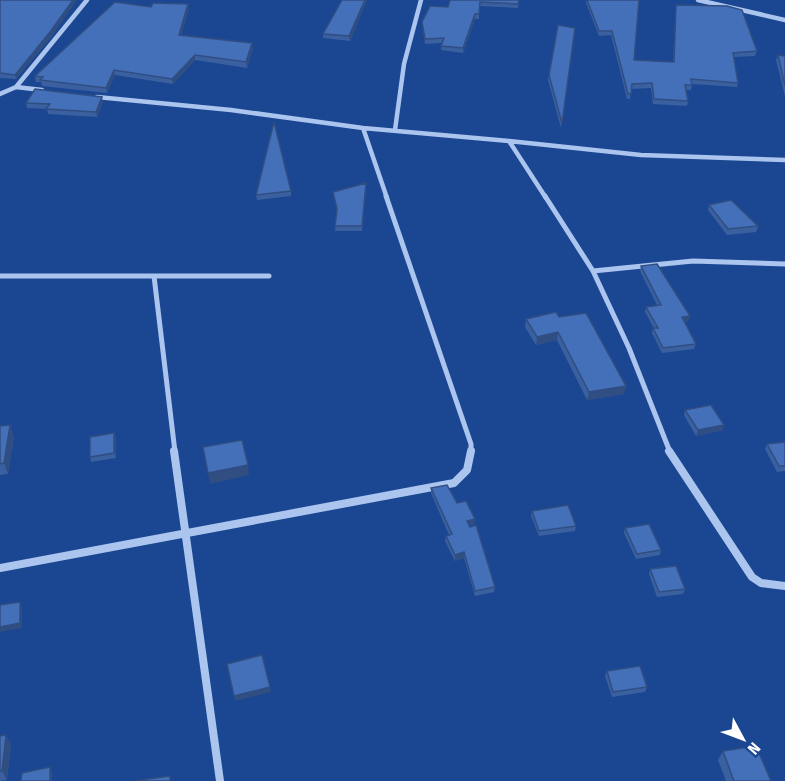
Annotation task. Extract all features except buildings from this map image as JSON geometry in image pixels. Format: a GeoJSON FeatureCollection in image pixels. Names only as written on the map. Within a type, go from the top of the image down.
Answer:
{"type":"FeatureCollection","features":[{"type":"Feature","properties":{"kind":"street"},"geometry":{"type":"LineString","coordinates":[[0,94],[16,87],[87,0]]}},
{"type":"Feature","properties":{"kind":"street"},"geometry":{"type":"LineString","coordinates":[[395,130],[402,72],[410,32],[421,0]]}},
{"type":"Feature","properties":{"kind":"street"},"geometry":{"type":"LineString","coordinates":[[698,0],[785,21]]}},
{"type":"Feature","properties":{"kind":"street"},"geometry":{"type":"LineString","coordinates":[[16,87],[51,92]]}},
{"type":"Feature","properties":{"kind":"street"},"geometry":{"type":"LineString","coordinates":[[86,96],[231,110],[363,128],[641,155],[785,160]]}},
{"type":"Feature","properties":{"kind":"street"},"geometry":{"type":"LineString","coordinates":[[0,568],[454,483],[464,475],[471,465],[471,444],[363,128]]}},
{"type":"Feature","properties":{"kind":"street"},"geometry":{"type":"LineString","coordinates":[[508,141],[527,172],[573,236],[592,270],[629,348],[669,450],[752,577],[761,583],[785,586]]}},
{"type":"Feature","properties":{"kind":"street"},"geometry":{"type":"LineString","coordinates":[[592,270],[693,261],[785,264]]}},
{"type":"Feature","properties":{"kind":"street"},"geometry":{"type":"LineString","coordinates":[[0,276],[268,276]]}},
{"type":"Feature","properties":{"kind":"street"},"geometry":{"type":"LineString","coordinates":[[154,276],[184,533],[220,781]]}}]}
